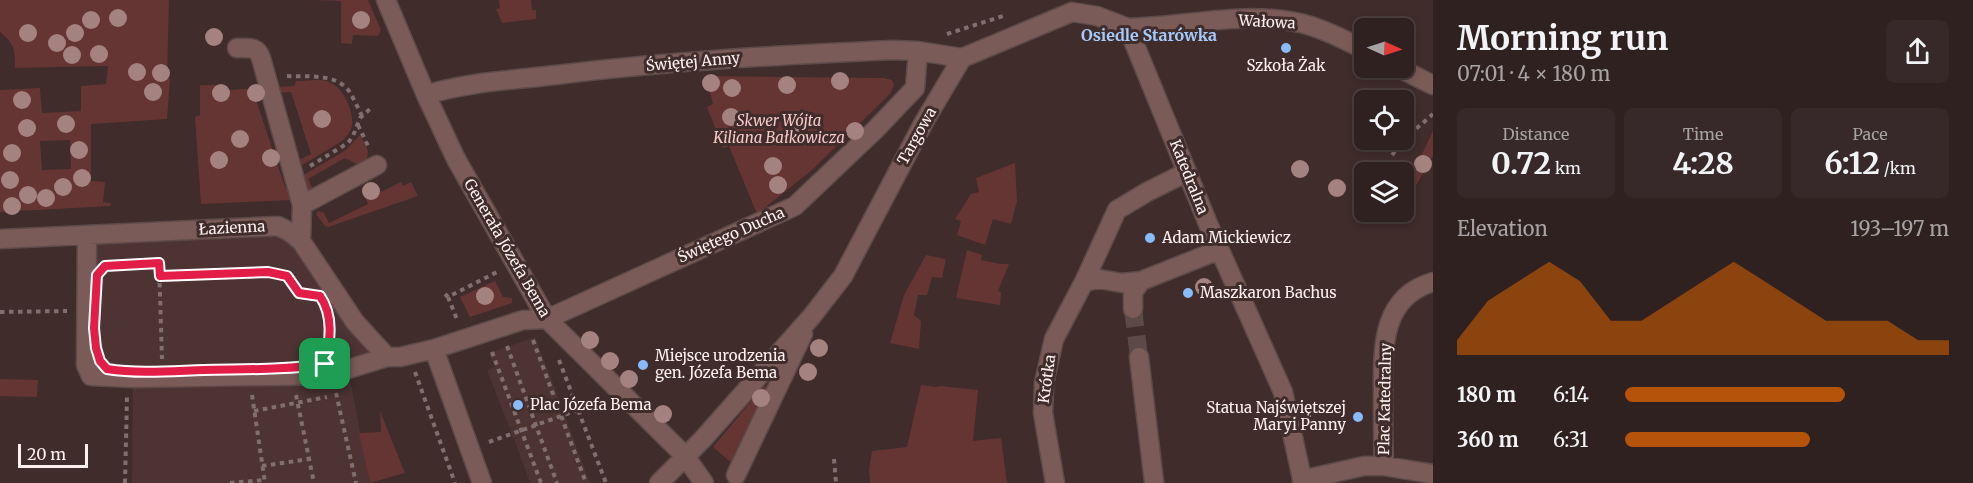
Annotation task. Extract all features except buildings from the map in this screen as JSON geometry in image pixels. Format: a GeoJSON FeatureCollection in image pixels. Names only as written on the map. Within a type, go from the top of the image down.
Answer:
{"type":"FeatureCollection","features":[{"type":"Feature","properties":{"kind":"street","name":"Generała Józefa Bema"},"geometry":{"type":"LineString","coordinates":[[386,0],[456,159],[547,319],[685,456],[704,483]]}},
{"type":"Feature","properties":{"kind":"street"},"geometry":{"type":"LineString","coordinates":[[962,58],[1069,6],[1128,28]]}},
{"type":"Feature","properties":{"kind":"street","name":"Wałowa"},"geometry":{"type":"LineString","coordinates":[[1128,28],[1238,20],[1286,21],[1309,25],[1354,45]]}},
{"type":"Feature","properties":{"kind":"street","name":"Katedralna"},"geometry":{"type":"LineString","coordinates":[[1128,28],[1219,250],[1283,392],[1302,482]]}},
{"type":"Feature","properties":{"kind":"street"},"geometry":{"type":"LineString","coordinates":[[237,48],[253,48],[259,51],[302,205],[301,241]]}},
{"type":"Feature","properties":{"kind":"street","name":"Świętej Anny"},"geometry":{"type":"LineString","coordinates":[[426,95],[450,87],[700,60],[894,50],[918,51],[962,58]]}},
{"type":"Feature","properties":{"kind":"street","name":"Świętego Ducha"},"geometry":{"type":"LineString","coordinates":[[434,349],[523,321],[547,319],[795,206],[875,130],[915,88],[918,51]]}},
{"type":"Feature","properties":{"kind":"street","name":"Targowa"},"geometry":{"type":"LineString","coordinates":[[659,483],[812,316],[843,276],[924,122],[962,58]]}},
{"type":"Feature","properties":{"kind":"street"},"geometry":{"type":"LineString","coordinates":[[1414,76],[1433,85]]}},
{"type":"Feature","properties":{"kind":"street"},"geometry":{"type":"LineString","coordinates":[[302,205],[377,165]]}},
{"type":"Feature","properties":{"kind":"street","name":"Krótka"},"geometry":{"type":"LineString","coordinates":[[1055,483],[1043,413],[1044,383],[1054,339],[1084,282],[1117,210],[1138,196],[1186,172]]}},
{"type":"Feature","properties":{"kind":"street","name":"Łazienna"},"geometry":{"type":"LineString","coordinates":[[0,239],[278,226],[301,241],[355,322],[387,357]]}},
{"type":"Feature","properties":{"kind":"street"},"geometry":{"type":"LineString","coordinates":[[87,235],[86,364],[91,376],[133,378],[328,375],[387,357],[400,357],[434,349],[482,483]]}},
{"type":"Feature","properties":{"kind":"street"},"geometry":{"type":"LineString","coordinates":[[1084,282],[1099,279],[1130,283],[1142,281],[1219,250]]}},
{"type":"Feature","properties":{"kind":"street"},"geometry":{"type":"LineString","coordinates":[[1133,309],[1133,292],[1142,281]]}},
{"type":"Feature","properties":{"kind":"street","name":"Plac Katedralny"},"geometry":{"type":"LineString","coordinates":[[1384,466],[1383,354],[1389,320],[1407,296],[1433,282]]}},
{"type":"Feature","properties":{"kind":"street","name":"Targowa"},"geometry":{"type":"LineString","coordinates":[[736,476],[812,316]]}},
{"type":"Feature","properties":{"kind":"street"},"geometry":{"type":"LineString","coordinates":[[1139,357],[1154,482]]}},
{"type":"Feature","properties":{"kind":"street","name":"Plac Katedralny"},"geometry":{"type":"LineString","coordinates":[[1302,482],[1364,466],[1384,466],[1433,474]]}},
{"type":"Feature","properties":{"kind":"path"},"geometry":{"type":"LineString","coordinates":[[266,76],[328,78],[340,83],[348,89],[362,116]]}},
{"type":"Feature","properties":{"kind":"path"},"geometry":{"type":"LineString","coordinates":[[294,176],[348,143],[362,116],[370,108]]}},
{"type":"Feature","properties":{"kind":"path"},"geometry":{"type":"LineString","coordinates":[[1392,155],[1409,135],[1433,114]]}},
{"type":"Feature","properties":{"kind":"path"},"geometry":{"type":"LineString","coordinates":[[358,125],[362,134]]}},
{"type":"Feature","properties":{"kind":"path"},"geometry":{"type":"LineString","coordinates":[[101,270],[105,266],[116,264],[159,263],[162,360]]}},
{"type":"Feature","properties":{"kind":"path"},"geometry":{"type":"LineString","coordinates":[[460,326],[447,296],[508,266]]}},
{"type":"Feature","properties":{"kind":"path"},"geometry":{"type":"LineString","coordinates":[[160,276],[279,273],[287,276],[299,293],[320,296]]}},
{"type":"Feature","properties":{"kind":"path"},"geometry":{"type":"LineString","coordinates":[[0,312],[76,311]]}},
{"type":"Feature","properties":{"kind":"path"},"geometry":{"type":"LineString","coordinates":[[329,319],[325,364],[328,375],[333,378],[356,483]]}},
{"type":"Feature","properties":{"kind":"path"},"geometry":{"type":"LineString","coordinates":[[534,335],[531,335],[586,483]]}},
{"type":"Feature","properties":{"kind":"path"},"geometry":{"type":"LineString","coordinates":[[508,340],[505,342],[557,483]]}},
{"type":"Feature","properties":{"kind":"path"},"geometry":{"type":"LineString","coordinates":[[489,346],[542,483]]}},
{"type":"Feature","properties":{"kind":"path"},"geometry":{"type":"LineString","coordinates":[[555,351],[606,483]]}},
{"type":"Feature","properties":{"kind":"path"},"geometry":{"type":"LineString","coordinates":[[411,368],[415,371],[455,483]]}},
{"type":"Feature","properties":{"kind":"path"},"geometry":{"type":"LineString","coordinates":[[294,387],[314,483]]}},
{"type":"Feature","properties":{"kind":"path"},"geometry":{"type":"LineString","coordinates":[[230,483],[265,482],[251,390]]}},
{"type":"Feature","properties":{"kind":"path"},"geometry":{"type":"LineString","coordinates":[[483,445],[605,400],[599,394]]}},
{"type":"Feature","properties":{"kind":"path"},"geometry":{"type":"LineString","coordinates":[[254,411],[336,395]]}},
{"type":"Feature","properties":{"kind":"path"},"geometry":{"type":"LineString","coordinates":[[262,466],[309,459]]}},
{"type":"Feature","properties":{"kind":"path"},"geometry":{"type":"LineString","coordinates":[[834,459],[836,483]]}},
{"type":"Feature","properties":{"kind":"shaded area"},"geometry":{"type":"Polygon","coordinates":[[[278,226],[387,357],[348,369],[370,483],[132,483],[133,378],[91,376],[87,235],[278,226]]]}},
{"type":"Feature","properties":{"kind":"shaded area"},"geometry":{"type":"Polygon","coordinates":[[[535,337],[590,483],[530,483],[514,439],[521,436],[513,438],[511,434],[510,430],[517,426],[510,429],[487,370],[495,367],[489,353],[535,337]]]}},
{"type":"Feature","properties":{"kind":"green space"},"geometry":{"type":"Polygon","coordinates":[[[0,0],[169,0],[167,78],[170,78],[167,119],[91,124],[91,181],[105,182],[103,202],[111,203],[110,206],[0,212],[0,90],[40,88],[42,113],[81,111],[81,86],[106,84],[108,66],[15,68],[13,48],[9,40],[0,32],[0,0]],[[70,140],[40,141],[42,170],[71,169],[70,140]]]}},
{"type":"Feature","properties":{"kind":"green space"},"geometry":{"type":"Polygon","coordinates":[[[313,0],[368,0],[381,30],[378,36],[353,35],[352,44],[341,43],[341,1],[313,0]]]}},
{"type":"Feature","properties":{"kind":"green space"},"geometry":{"type":"Polygon","coordinates":[[[499,0],[531,0],[532,10],[536,10],[536,19],[502,23],[496,9],[500,8],[499,0]]]}},
{"type":"Feature","properties":{"kind":"green space","name":"Skwer Wójta Kiliana Bałkowicza"},"geometry":{"type":"Polygon","coordinates":[[[706,76],[884,78],[892,80],[894,85],[890,94],[812,170],[757,214],[729,146],[723,148],[707,107],[713,104],[706,76]]]}},
{"type":"Feature","properties":{"kind":"green space"},"geometry":{"type":"Polygon","coordinates":[[[321,80],[334,85],[347,100],[352,119],[351,130],[342,141],[299,167],[297,161],[311,154],[291,92],[274,93],[276,87],[294,86],[296,81],[321,80]]]}},
{"type":"Feature","properties":{"kind":"green space"},"geometry":{"type":"Polygon","coordinates":[[[200,85],[223,85],[229,90],[258,88],[261,95],[255,97],[285,187],[289,188],[292,200],[201,204],[195,117],[200,115],[200,85]]]}},
{"type":"Feature","properties":{"kind":"green space"},"geometry":{"type":"Polygon","coordinates":[[[1433,131],[1433,156],[1414,189],[1414,171],[1433,131]]]}},
{"type":"Feature","properties":{"kind":"green space"},"geometry":{"type":"Polygon","coordinates":[[[360,135],[368,151],[367,161],[361,166],[345,158],[308,179],[313,189],[308,194],[300,177],[346,150],[360,135]]]}},
{"type":"Feature","properties":{"kind":"green space"},"geometry":{"type":"Polygon","coordinates":[[[1015,163],[1017,201],[1011,224],[993,219],[985,245],[957,235],[961,221],[955,219],[971,194],[979,192],[976,178],[1015,163]]]}},
{"type":"Feature","properties":{"kind":"green space"},"geometry":{"type":"Polygon","coordinates":[[[401,182],[403,186],[411,182],[418,196],[328,227],[316,214],[318,211],[324,213],[329,223],[368,204],[363,191],[368,185],[375,186],[381,192],[401,182]]]}},
{"type":"Feature","properties":{"kind":"green space"},"geometry":{"type":"Polygon","coordinates":[[[967,250],[982,255],[981,260],[1009,264],[998,291],[1001,292],[1000,305],[956,298],[967,250]]]}},
{"type":"Feature","properties":{"kind":"green space"},"geometry":{"type":"Polygon","coordinates":[[[926,255],[946,259],[942,278],[932,277],[927,295],[918,295],[914,315],[921,321],[919,349],[890,343],[904,295],[926,255]]]}},
{"type":"Feature","properties":{"kind":"green space"},"geometry":{"type":"Polygon","coordinates":[[[495,281],[503,297],[512,298],[512,303],[470,317],[460,297],[495,281]]]}},
{"type":"Feature","properties":{"kind":"green space"},"geometry":{"type":"Polygon","coordinates":[[[0,379],[38,380],[37,397],[0,396],[0,379]]]}},
{"type":"Feature","properties":{"kind":"green space"},"geometry":{"type":"Polygon","coordinates":[[[921,385],[978,390],[973,441],[1001,438],[1007,483],[870,483],[869,469],[872,451],[907,447],[921,385]]]}},
{"type":"Feature","properties":{"kind":"green space"},"geometry":{"type":"Polygon","coordinates":[[[763,387],[769,388],[734,465],[713,447],[763,387]]]}},
{"type":"Feature","properties":{"kind":"green space"},"geometry":{"type":"Polygon","coordinates":[[[380,411],[405,473],[370,483],[359,433],[381,432],[380,411]]]}},
{"type":"Feature","properties":{"kind":"tunnel"},"geometry":{"type":"LineString","coordinates":[[1133,309],[1139,357]]}},
{"type":"Feature","properties":{"kind":"place","name":"Szkoła Żak"},"geometry":{"type":"Point","coordinates":[1286,48]}},
{"type":"Feature","properties":{"kind":"place","name":"Adam Mickiewicz"},"geometry":{"type":"Point","coordinates":[1150,238]}},
{"type":"Feature","properties":{"kind":"place","name":"Maszkaron Bachus"},"geometry":{"type":"Point","coordinates":[1188,293]}},
{"type":"Feature","properties":{"kind":"place","name":"Miejsce urodzenia gen. Józefa Bema"},"geometry":{"type":"Point","coordinates":[643,365]}},
{"type":"Feature","properties":{"kind":"place","name":"Plac Józefa Bema"},"geometry":{"type":"Point","coordinates":[518,405]}},
{"type":"Feature","properties":{"kind":"place","name":"Statua Najświętszej Maryi Panny"},"geometry":{"type":"Point","coordinates":[1358,417]}},
{"type":"Feature","properties":{"kind":"district","name":"Osiedle Starówka"},"geometry":{"type":"Point","coordinates":[1149,35]}},
{"type":"Feature","properties":{"kind":"route"},"geometry":{"type":"LineString","coordinates":[[159,263],[160,276],[268,272],[287,276],[299,293],[320,296],[326,305],[330,334],[325,364],[290,368],[162,372],[126,372],[107,369],[100,361],[96,348],[94,300],[97,275],[105,266],[159,263]]}}]}
